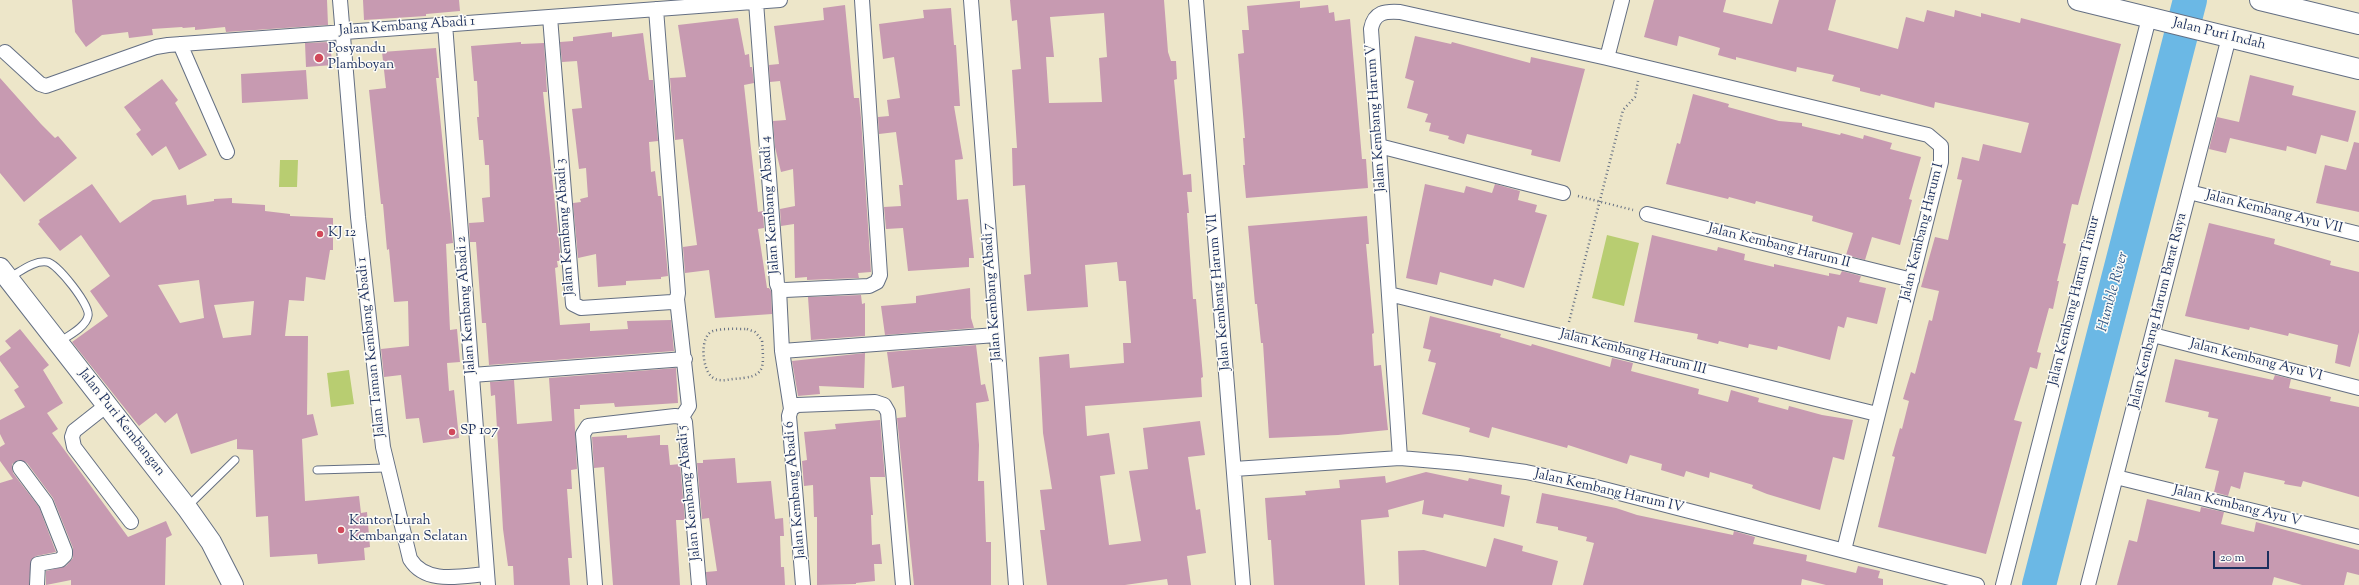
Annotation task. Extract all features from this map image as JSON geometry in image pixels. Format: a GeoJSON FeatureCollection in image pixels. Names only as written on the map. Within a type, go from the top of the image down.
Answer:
{"type":"FeatureCollection","features":[{"type":"Feature","properties":{"kind":"main road","name":"Jalan Puri Indah"},"geometry":{"type":"LineString","coordinates":[[2078,0],[2359,69]]}},
{"type":"Feature","properties":{"kind":"main road"},"geometry":{"type":"LineString","coordinates":[[2260,0],[2359,24]]}},
{"type":"Feature","properties":{"kind":"main road","name":"Jalan Puri Kembangan"},"geometry":{"type":"LineString","coordinates":[[4,273],[187,508],[211,542],[233,585]]}},
{"type":"Feature","properties":{"kind":"street","name":"Jalan Taman Kembang Abadi 1"},"geometry":{"type":"LineString","coordinates":[[340,0],[358,217],[386,468],[410,559],[415,567],[422,573],[433,576],[488,579]]}},
{"type":"Feature","properties":{"kind":"street","name":"Jalan Kembang Abadi 1"},"geometry":{"type":"LineString","coordinates":[[5,52],[40,84],[46,86],[156,47],[180,44],[780,0]]}},
{"type":"Feature","properties":{"kind":"street","name":"Jalan Kembang Abadi 4"},"geometry":{"type":"LineString","coordinates":[[756,2],[779,289],[785,290],[870,286],[879,279],[862,0]]}},
{"type":"Feature","properties":{"kind":"street","name":"Jalan Kembang Abadi 7"},"geometry":{"type":"LineString","coordinates":[[971,0],[1016,585]]}},
{"type":"Feature","properties":{"kind":"street","name":"Jalan Kembang Harum VII"},"geometry":{"type":"LineString","coordinates":[[1196,0],[1243,585]]}},
{"type":"Feature","properties":{"kind":"street"},"geometry":{"type":"LineString","coordinates":[[1607,58],[1622,0]]}},
{"type":"Feature","properties":{"kind":"street"},"geometry":{"type":"LineString","coordinates":[[656,9],[677,299],[685,359],[689,406],[682,418]]}},
{"type":"Feature","properties":{"kind":"street","name":"Jalan Kembang Harum V"},"geometry":{"type":"LineString","coordinates":[[1400,458],[1371,29],[1374,19],[1383,12],[1400,12],[1607,58]]}},
{"type":"Feature","properties":{"kind":"street","name":"Jalan Kembang Abadi 3"},"geometry":{"type":"LineString","coordinates":[[550,16],[573,304],[581,308],[672,302],[677,299]]}},
{"type":"Feature","properties":{"kind":"street","name":"Jalan Kembang Harum Timur"},"geometry":{"type":"LineString","coordinates":[[2003,585],[2153,19]]}},
{"type":"Feature","properties":{"kind":"street","name":"Jalan Kembang Abadi 2"},"geometry":{"type":"LineString","coordinates":[[445,24],[488,579]]}},
{"type":"Feature","properties":{"kind":"street","name":"Jalan Kembang Harum Barat Raya"},"geometry":{"type":"LineString","coordinates":[[2088,585],[2189,192],[2221,36]]}},
{"type":"Feature","properties":{"kind":"street"},"geometry":{"type":"LineString","coordinates":[[180,44],[227,152]]}},
{"type":"Feature","properties":{"kind":"street","name":"Jalan Kembang Harum I"},"geometry":{"type":"LineString","coordinates":[[1607,58],[1928,135],[1936,139],[1941,146],[1941,162],[1844,550]]}},
{"type":"Feature","properties":{"kind":"street"},"geometry":{"type":"LineString","coordinates":[[1379,146],[1563,193]]}},
{"type":"Feature","properties":{"kind":"street","name":"Jalan Kembang Ayu VII"},"geometry":{"type":"LineString","coordinates":[[2189,192],[2359,234]]}},
{"type":"Feature","properties":{"kind":"street","name":"Jalan Kembang Harum II"},"geometry":{"type":"LineString","coordinates":[[1647,214],[1912,280]]}},
{"type":"Feature","properties":{"kind":"street"},"geometry":{"type":"LineString","coordinates":[[779,289],[782,351],[791,408]]}},
{"type":"Feature","properties":{"kind":"street","name":"Jalan Kembang Harum III"},"geometry":{"type":"LineString","coordinates":[[1389,294],[1566,336],[1877,414]]}},
{"type":"Feature","properties":{"kind":"street","name":"Jalan Kembang Ayu VI"},"geometry":{"type":"LineString","coordinates":[[2152,335],[2359,388]]}},
{"type":"Feature","properties":{"kind":"street"},"geometry":{"type":"LineString","coordinates":[[782,351],[996,336]]}},
{"type":"Feature","properties":{"kind":"street"},"geometry":{"type":"LineString","coordinates":[[472,375],[685,359]]}},
{"type":"Feature","properties":{"kind":"street","name":"Jalan Kembang Abadi 6"},"geometry":{"type":"LineString","coordinates":[[803,585],[789,416],[791,408],[797,405],[875,402],[887,408],[903,585]]}},
{"type":"Feature","properties":{"kind":"street"},"geometry":{"type":"LineString","coordinates":[[107,405],[74,431],[72,437],[74,447],[131,522]]}},
{"type":"Feature","properties":{"kind":"street","name":"Jalan Kembang Abadi 5"},"geometry":{"type":"LineString","coordinates":[[594,585],[583,434],[584,429],[588,426],[675,416],[682,418],[685,422],[699,585]]}},
{"type":"Feature","properties":{"kind":"street","name":"Jalan Kembang Harum IV"},"geometry":{"type":"LineString","coordinates":[[1234,469],[1400,458],[1460,463],[1533,474],[1592,486],[1977,585]]}},
{"type":"Feature","properties":{"kind":"street"},"geometry":{"type":"LineString","coordinates":[[20,468],[46,503],[65,551],[65,555],[60,560],[38,564],[37,585]]}},
{"type":"Feature","properties":{"kind":"street","name":"Jalan Kembang Ayu V"},"geometry":{"type":"LineString","coordinates":[[2116,477],[2359,537]]}},
{"type":"Feature","properties":{"kind":"lane"},"geometry":{"type":"LineString","coordinates":[[4,273],[34,264],[47,262],[56,266],[60,270],[87,306],[89,315],[85,323],[58,343]]}},
{"type":"Feature","properties":{"kind":"lane"},"geometry":{"type":"LineString","coordinates":[[187,508],[235,460]]}},
{"type":"Feature","properties":{"kind":"lane"},"geometry":{"type":"LineString","coordinates":[[317,470],[386,468]]}},
{"type":"Feature","properties":{"kind":"path"},"geometry":{"type":"LineString","coordinates":[[1566,336],[1623,110],[1635,97],[1642,67]]}},
{"type":"Feature","properties":{"kind":"path"},"geometry":{"type":"LineString","coordinates":[[1563,193],[1647,214]]}},
{"type":"Feature","properties":{"kind":"path"},"geometry":{"type":"LineString","coordinates":[[747,329],[755,332],[762,340],[763,352],[763,365],[753,378],[720,380],[712,377],[706,370],[703,343],[706,336],[714,331],[747,329]]}},
{"type":"Feature","properties":{"kind":"green space"},"geometry":{"type":"Polygon","coordinates":[[[280,160],[298,160],[297,187],[279,187],[280,160]]]}},
{"type":"Feature","properties":{"kind":"green space"},"geometry":{"type":"Polygon","coordinates":[[[1607,235],[1639,243],[1624,306],[1592,298],[1607,235]]]}},
{"type":"Feature","properties":{"kind":"green space"},"geometry":{"type":"Polygon","coordinates":[[[349,370],[354,404],[331,407],[327,373],[349,370]]]}},
{"type":"Feature","properties":{"kind":"building"},"geometry":{"type":"Polygon","coordinates":[[[72,0],[327,0],[328,25],[226,32],[225,27],[195,30],[195,27],[152,29],[153,35],[129,38],[128,32],[102,35],[86,47],[75,32],[72,0]]]}},
{"type":"Feature","properties":{"kind":"building"},"geometry":{"type":"Polygon","coordinates":[[[363,0],[459,0],[460,11],[426,14],[426,16],[364,20],[363,0]]]}},
{"type":"Feature","properties":{"kind":"building"},"geometry":{"type":"Polygon","coordinates":[[[1010,0],[1164,0],[1168,52],[1171,61],[1176,61],[1177,79],[1174,80],[1183,175],[1191,174],[1192,192],[1187,192],[1189,213],[1187,213],[1193,299],[1196,299],[1203,377],[1201,378],[1202,397],[1085,406],[1087,436],[1109,433],[1115,474],[1100,476],[1109,545],[1141,541],[1129,471],[1148,469],[1143,428],[1200,421],[1205,455],[1188,457],[1196,510],[1200,509],[1206,553],[1187,556],[1191,585],[1168,585],[1167,579],[1125,585],[1047,585],[1040,530],[1045,530],[1040,490],[1052,489],[1043,433],[1039,357],[1069,354],[1070,368],[1124,363],[1123,343],[1131,343],[1126,281],[1119,281],[1117,262],[1085,265],[1088,307],[1027,311],[1024,275],[1031,274],[1025,185],[1013,186],[1012,148],[1017,148],[1012,70],[1021,69],[1017,20],[1012,21],[1010,0]],[[1104,13],[1050,17],[1054,57],[1046,57],[1049,103],[1102,102],[1099,58],[1107,57],[1104,13]]]}},
{"type":"Feature","properties":{"kind":"building"},"geometry":{"type":"Polygon","coordinates":[[[1654,0],[1726,0],[1723,12],[1772,24],[1779,0],[1836,0],[1828,30],[1898,49],[1906,17],[1924,22],[1927,10],[1954,17],[1955,10],[1981,17],[1981,13],[2020,23],[2021,18],[2121,44],[2078,205],[2072,204],[2063,243],[2066,244],[2057,281],[2059,281],[2053,309],[2049,308],[2037,352],[2041,353],[2037,369],[2030,367],[2014,420],[2022,422],[1986,554],[1878,527],[1895,457],[1892,456],[1900,428],[1902,429],[1909,401],[1903,399],[1911,372],[1915,374],[1929,320],[1932,321],[1939,291],[1921,287],[1935,237],[1948,240],[1962,180],[1957,179],[1962,157],[1979,161],[1983,144],[2021,153],[2029,123],[1935,102],[1934,108],[1881,94],[1880,96],[1860,91],[1860,88],[1832,81],[1834,75],[1797,67],[1796,72],[1736,57],[1736,60],[1718,55],[1720,48],[1679,36],[1677,46],[1644,37],[1654,0]]]}},
{"type":"Feature","properties":{"kind":"building"},"geometry":{"type":"Polygon","coordinates":[[[1300,1],[1300,8],[1328,5],[1329,13],[1334,12],[1335,21],[1350,19],[1362,159],[1366,159],[1368,188],[1246,198],[1243,165],[1245,165],[1243,138],[1245,138],[1238,54],[1244,53],[1242,30],[1249,30],[1247,6],[1300,1]]]}},
{"type":"Feature","properties":{"kind":"building"},"geometry":{"type":"Polygon","coordinates":[[[845,5],[854,98],[859,98],[861,118],[871,272],[858,273],[859,278],[807,280],[807,277],[795,278],[794,224],[781,226],[780,209],[795,206],[793,169],[781,172],[775,147],[773,121],[786,120],[780,81],[770,82],[769,65],[779,64],[774,26],[824,20],[823,8],[845,5]]]}},
{"type":"Feature","properties":{"kind":"building"},"geometry":{"type":"Polygon","coordinates":[[[951,8],[954,45],[956,45],[960,106],[954,106],[963,159],[955,160],[957,200],[968,199],[974,258],[969,258],[969,267],[908,271],[903,228],[886,229],[884,207],[901,206],[899,185],[903,185],[896,132],[879,134],[878,117],[889,116],[887,100],[900,98],[894,57],[883,59],[879,24],[924,18],[923,10],[951,8]]]}},
{"type":"Feature","properties":{"kind":"building"},"geometry":{"type":"Polygon","coordinates":[[[738,18],[745,55],[749,54],[750,67],[752,67],[754,83],[744,85],[758,212],[763,211],[764,228],[758,229],[767,288],[771,291],[772,314],[715,318],[709,270],[685,273],[683,247],[697,245],[683,139],[675,140],[670,78],[686,77],[678,25],[738,18]]]}},
{"type":"Feature","properties":{"kind":"building"},"geometry":{"type":"Polygon","coordinates":[[[612,32],[612,37],[643,33],[649,80],[653,80],[658,141],[649,142],[651,172],[655,171],[658,196],[661,196],[668,276],[661,277],[661,279],[626,281],[626,285],[598,287],[596,254],[578,258],[573,203],[581,202],[580,199],[588,197],[586,168],[579,169],[572,109],[582,108],[577,61],[562,62],[560,42],[573,41],[573,37],[612,32]]]}},
{"type":"Feature","properties":{"kind":"building"},"geometry":{"type":"Polygon","coordinates":[[[1415,36],[1451,44],[1452,42],[1530,63],[1531,57],[1585,69],[1560,162],[1531,155],[1532,150],[1467,134],[1464,144],[1448,139],[1449,136],[1429,131],[1431,123],[1425,122],[1428,114],[1407,108],[1414,81],[1405,78],[1415,36]]]}},
{"type":"Feature","properties":{"kind":"building","name":"Posyandu Plamboyan"},"geometry":{"type":"Polygon","coordinates":[[[329,42],[333,65],[306,67],[305,43],[329,42]]]}},
{"type":"Feature","properties":{"kind":"building"},"geometry":{"type":"Polygon","coordinates":[[[521,42],[521,44],[544,43],[547,92],[543,92],[561,261],[557,261],[558,267],[555,268],[560,325],[590,323],[590,331],[628,329],[627,321],[671,320],[674,351],[489,365],[486,323],[482,323],[476,242],[470,242],[469,223],[484,222],[482,198],[490,197],[489,165],[485,165],[483,140],[479,140],[477,117],[479,117],[477,81],[474,81],[471,46],[521,42]]]}},
{"type":"Feature","properties":{"kind":"building"},"geometry":{"type":"Polygon","coordinates":[[[436,48],[439,78],[436,78],[453,243],[446,244],[450,330],[457,329],[460,362],[447,363],[449,391],[454,390],[459,438],[423,443],[419,418],[406,419],[401,375],[384,377],[381,349],[409,346],[408,301],[394,302],[389,249],[387,250],[383,204],[381,204],[369,90],[386,88],[382,52],[436,48]]]}},
{"type":"Feature","properties":{"kind":"building"},"geometry":{"type":"Polygon","coordinates":[[[306,70],[308,99],[242,103],[241,74],[306,70]]]}},
{"type":"Feature","properties":{"kind":"building"},"geometry":{"type":"Polygon","coordinates":[[[2250,75],[2294,86],[2292,95],[2356,111],[2348,142],[2321,135],[2316,154],[2287,146],[2286,151],[2230,138],[2226,153],[2209,149],[2217,117],[2239,122],[2250,75]]]}},
{"type":"Feature","properties":{"kind":"building"},"geometry":{"type":"Polygon","coordinates":[[[0,78],[41,124],[55,138],[58,136],[77,158],[24,202],[0,173],[0,78]]]}},
{"type":"Feature","properties":{"kind":"building"},"geometry":{"type":"Polygon","coordinates":[[[162,79],[178,100],[175,103],[207,155],[179,170],[166,146],[152,156],[136,134],[141,130],[124,107],[162,79]]]}},
{"type":"Feature","properties":{"kind":"building"},"geometry":{"type":"Polygon","coordinates":[[[1693,94],[1729,104],[1728,107],[1779,121],[1802,123],[1802,126],[1840,135],[1841,133],[1863,139],[1864,135],[1892,143],[1890,149],[1921,157],[1909,199],[1912,200],[1900,245],[1872,237],[1865,260],[1846,255],[1853,233],[1812,221],[1813,216],[1756,201],[1755,204],[1729,197],[1728,199],[1666,184],[1677,143],[1680,144],[1693,94]]]}},
{"type":"Feature","properties":{"kind":"building"},"geometry":{"type":"Polygon","coordinates":[[[2354,142],[2359,143],[2359,212],[2316,203],[2325,165],[2346,170],[2354,142]]]}},
{"type":"Feature","properties":{"kind":"building"},"geometry":{"type":"Polygon","coordinates":[[[92,184],[120,223],[153,200],[186,195],[187,205],[214,201],[214,199],[232,198],[232,203],[265,205],[265,211],[290,214],[290,216],[333,218],[333,250],[330,250],[325,280],[306,277],[304,301],[289,300],[285,336],[308,336],[307,415],[313,414],[318,435],[302,439],[305,501],[359,496],[361,513],[367,512],[370,547],[364,548],[365,560],[318,564],[317,554],[270,557],[268,516],[256,517],[253,450],[237,449],[237,439],[191,454],[177,413],[165,423],[156,413],[139,426],[72,342],[108,316],[90,291],[110,276],[81,235],[60,251],[38,224],[40,222],[39,220],[92,184]],[[199,280],[158,285],[180,323],[204,318],[199,280]],[[254,301],[214,305],[223,338],[251,335],[254,301]]]}},
{"type":"Feature","properties":{"kind":"building"},"geometry":{"type":"Polygon","coordinates":[[[1425,184],[1464,193],[1466,186],[1492,193],[1495,184],[1520,191],[1518,200],[1537,205],[1535,212],[1547,215],[1524,288],[1494,279],[1492,286],[1440,272],[1437,285],[1406,278],[1425,184]]]}},
{"type":"Feature","properties":{"kind":"building"},"geometry":{"type":"Polygon","coordinates":[[[1367,216],[1369,244],[1366,244],[1374,333],[1372,334],[1374,366],[1381,365],[1388,430],[1338,435],[1269,438],[1263,343],[1261,343],[1257,304],[1255,304],[1248,226],[1367,216]]]}},
{"type":"Feature","properties":{"kind":"building"},"geometry":{"type":"Polygon","coordinates":[[[2209,223],[2275,239],[2274,244],[2331,261],[2330,265],[2359,272],[2359,332],[2350,367],[2335,363],[2338,345],[2289,333],[2288,336],[2250,327],[2249,330],[2185,316],[2209,223]]]}},
{"type":"Feature","properties":{"kind":"building"},"geometry":{"type":"Polygon","coordinates":[[[1652,235],[1717,251],[1718,247],[1745,254],[1744,260],[1774,267],[1774,264],[1829,276],[1829,273],[1840,275],[1842,271],[1861,276],[1859,282],[1886,288],[1877,324],[1847,317],[1844,328],[1838,326],[1830,360],[1778,346],[1777,350],[1749,344],[1748,348],[1719,341],[1718,344],[1697,339],[1698,334],[1634,322],[1652,235]]]}},
{"type":"Feature","properties":{"kind":"building"},"geometry":{"type":"Polygon","coordinates":[[[970,288],[971,318],[974,328],[885,335],[881,306],[916,303],[916,296],[970,288]]]}},
{"type":"Feature","properties":{"kind":"building"},"geometry":{"type":"Polygon","coordinates":[[[861,295],[862,304],[865,303],[865,336],[811,340],[808,297],[861,295]]]}},
{"type":"Feature","properties":{"kind":"building"},"geometry":{"type":"Polygon","coordinates":[[[1430,316],[1501,334],[1500,337],[1531,346],[1532,344],[1610,367],[1612,358],[1633,363],[1631,371],[1699,389],[1698,394],[1728,402],[1731,390],[1759,398],[1758,402],[1788,410],[1789,406],[1822,415],[1853,420],[1844,460],[1833,457],[1820,510],[1767,494],[1752,488],[1753,485],[1710,472],[1709,478],[1686,471],[1684,477],[1661,470],[1662,464],[1630,455],[1627,464],[1568,445],[1567,448],[1492,427],[1489,438],[1469,432],[1470,428],[1422,414],[1436,363],[1428,361],[1431,350],[1423,348],[1430,316]]]}},
{"type":"Feature","properties":{"kind":"building"},"geometry":{"type":"Polygon","coordinates":[[[20,329],[49,365],[43,370],[63,403],[47,413],[58,429],[52,433],[128,537],[166,521],[172,535],[166,538],[165,585],[71,585],[71,580],[46,585],[46,571],[66,566],[73,558],[73,548],[53,498],[27,463],[19,460],[12,464],[13,473],[39,507],[56,552],[36,556],[31,560],[29,585],[0,585],[0,483],[13,479],[0,461],[0,447],[5,444],[0,434],[0,420],[25,407],[14,390],[19,387],[0,361],[0,356],[11,348],[5,341],[20,329]]]}},
{"type":"Feature","properties":{"kind":"building"},"geometry":{"type":"Polygon","coordinates":[[[976,345],[981,385],[985,384],[989,401],[976,403],[979,445],[978,481],[984,481],[986,542],[991,542],[991,585],[914,585],[897,418],[906,417],[904,386],[892,388],[887,352],[976,345]]]}},
{"type":"Feature","properties":{"kind":"building"},"geometry":{"type":"Polygon","coordinates":[[[865,353],[864,388],[819,386],[820,394],[798,396],[792,361],[865,353]]]}},
{"type":"Feature","properties":{"kind":"building"},"geometry":{"type":"Polygon","coordinates":[[[2175,359],[2273,380],[2275,375],[2291,379],[2289,388],[2331,397],[2330,401],[2359,407],[2359,497],[2303,481],[2301,487],[2284,484],[2285,481],[2244,472],[2240,489],[2231,486],[2228,496],[2214,492],[2219,471],[2205,468],[2218,419],[2208,417],[2209,412],[2165,402],[2175,359]]]}},
{"type":"Feature","properties":{"kind":"building"},"geometry":{"type":"Polygon","coordinates":[[[676,368],[678,403],[615,407],[614,403],[580,405],[580,409],[574,409],[577,469],[571,470],[572,489],[567,489],[572,558],[568,558],[570,585],[514,585],[513,566],[508,566],[503,529],[495,395],[491,396],[490,382],[514,380],[517,424],[552,421],[549,378],[676,368]]]}},
{"type":"Feature","properties":{"kind":"building"},"geometry":{"type":"Polygon","coordinates":[[[880,420],[885,477],[870,477],[873,515],[871,515],[872,545],[880,544],[882,564],[874,564],[875,581],[856,584],[817,585],[817,517],[814,517],[813,485],[804,486],[802,461],[807,460],[804,432],[836,429],[835,424],[880,420]]]}},
{"type":"Feature","properties":{"kind":"building"},"geometry":{"type":"Polygon","coordinates":[[[627,435],[627,438],[660,435],[660,445],[668,445],[670,465],[680,464],[685,520],[676,520],[680,585],[613,585],[604,467],[594,468],[592,437],[627,435]]]}},
{"type":"Feature","properties":{"kind":"building"},"geometry":{"type":"Polygon","coordinates":[[[735,458],[737,483],[771,481],[775,519],[783,518],[784,536],[780,536],[781,567],[784,567],[785,585],[707,585],[706,572],[717,571],[709,518],[702,519],[697,463],[703,463],[703,460],[735,458]]]}},
{"type":"Feature","properties":{"kind":"building"},"geometry":{"type":"Polygon","coordinates":[[[1426,472],[1468,481],[1469,478],[1502,485],[1501,494],[1510,496],[1504,527],[1444,514],[1443,518],[1422,514],[1424,500],[1388,510],[1389,517],[1361,520],[1365,585],[1274,585],[1271,540],[1268,540],[1265,498],[1306,495],[1305,491],[1340,488],[1339,480],[1385,476],[1386,483],[1426,472]]]}},
{"type":"Feature","properties":{"kind":"building"},"geometry":{"type":"Polygon","coordinates":[[[1542,493],[1616,508],[1637,515],[1733,535],[1734,531],[1755,537],[1753,544],[1807,555],[1806,561],[1856,573],[1858,566],[1880,571],[1878,578],[1883,579],[1883,585],[1826,585],[1802,579],[1801,585],[1583,585],[1594,543],[1586,541],[1587,537],[1558,530],[1558,527],[1536,523],[1542,493]]]}},
{"type":"Feature","properties":{"kind":"building"},"geometry":{"type":"Polygon","coordinates":[[[2147,499],[2200,512],[2201,507],[2224,512],[2221,524],[2254,532],[2256,522],[2359,550],[2359,575],[2347,572],[2344,585],[2302,585],[2274,577],[2272,585],[2117,585],[2129,540],[2137,542],[2147,499]]]}},
{"type":"Feature","properties":{"kind":"building"},"geometry":{"type":"Polygon","coordinates":[[[1494,538],[1523,546],[1522,551],[1558,561],[1552,585],[1399,585],[1398,551],[1424,550],[1486,567],[1494,538]]]}},
{"type":"Feature","properties":{"kind":"waterway","name":"Humble River"},"geometry":{"type":"LineString","coordinates":[[2039,585],[2190,0]]}},
{"type":"Feature","properties":{"kind":"place","name":"Posyandu Plamboyan"},"geometry":{"type":"Point","coordinates":[319,58]}},
{"type":"Feature","properties":{"kind":"place","name":"KJ 12"},"geometry":{"type":"Point","coordinates":[320,234]}},
{"type":"Feature","properties":{"kind":"place","name":"SP 107"},"geometry":{"type":"Point","coordinates":[452,432]}},
{"type":"Feature","properties":{"kind":"place","name":"Kantor Lurah Kembangan Selatan"},"geometry":{"type":"Point","coordinates":[341,530]}}]}
